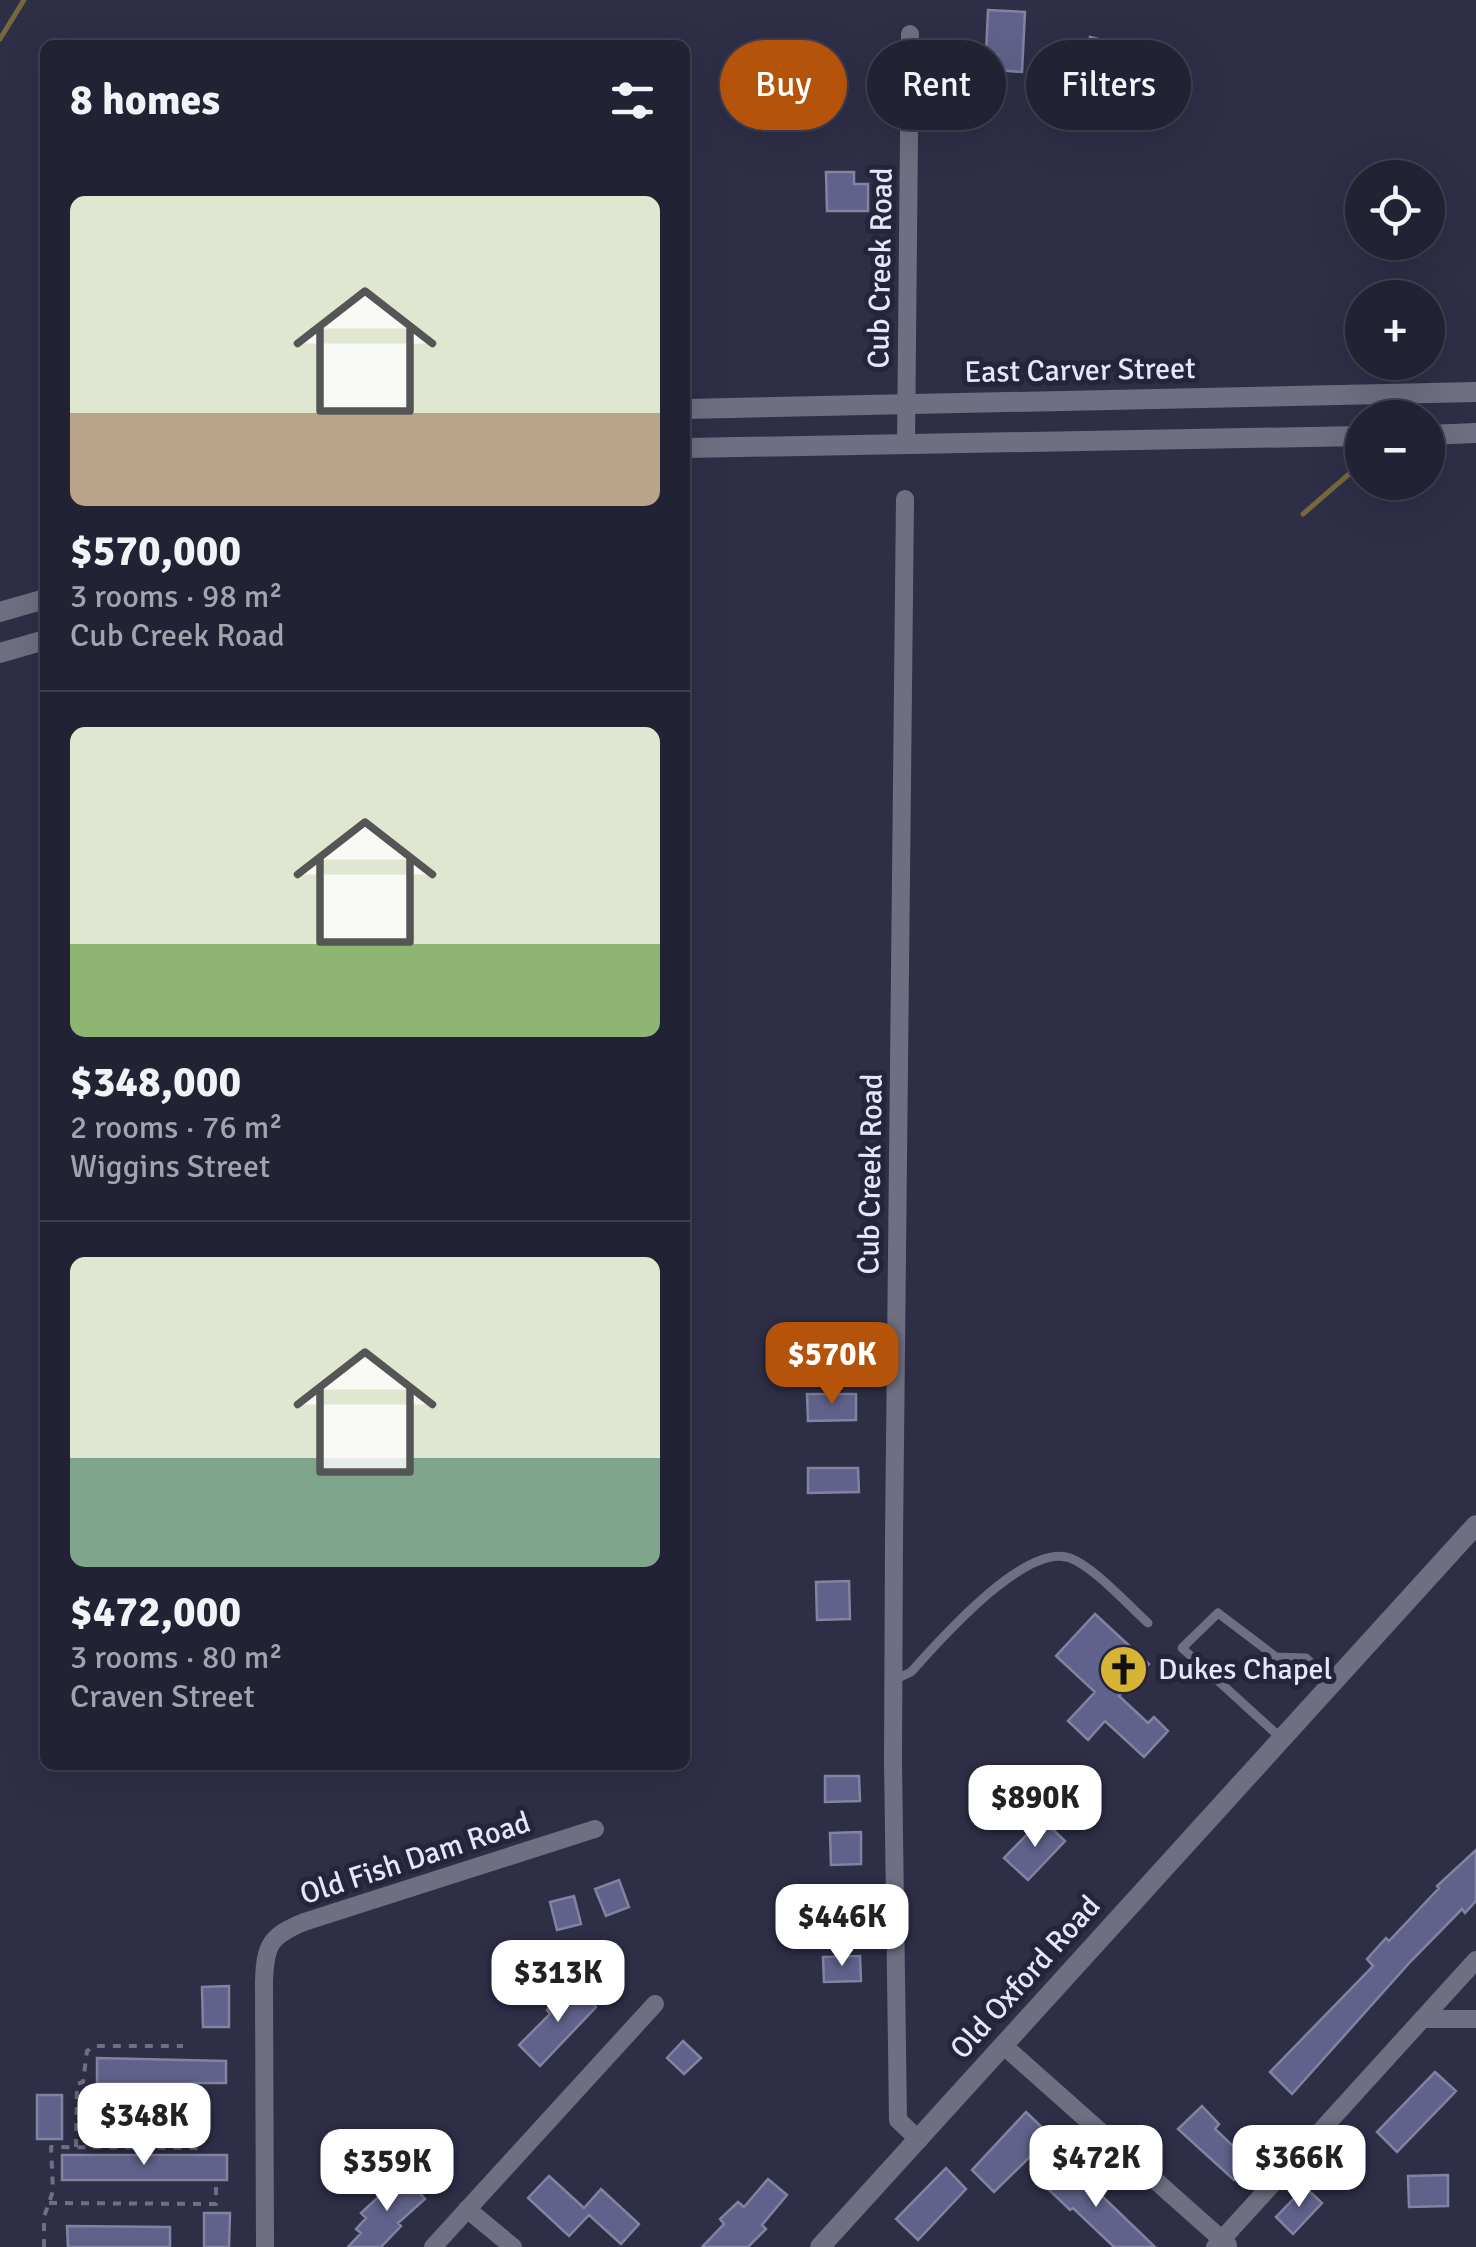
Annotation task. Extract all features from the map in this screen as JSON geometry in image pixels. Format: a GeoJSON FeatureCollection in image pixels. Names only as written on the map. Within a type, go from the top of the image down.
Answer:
{"type":"FeatureCollection","features":[{"type":"Feature","properties":{"kind":"street","name":"Cub Creek Road"},"geometry":{"type":"LineString","coordinates":[[906,443],[910,34]]}},
{"type":"Feature","properties":{"kind":"street","name":"East Carver Street"},"geometry":{"type":"LineString","coordinates":[[690,408],[1476,392]]}},
{"type":"Feature","properties":{"kind":"street"},"geometry":{"type":"LineString","coordinates":[[1445,434],[1476,433]]}},
{"type":"Feature","properties":{"kind":"street"},"geometry":{"type":"LineString","coordinates":[[690,448],[1345,436]]}},
{"type":"Feature","properties":{"kind":"street","name":"Cub Creek Road"},"geometry":{"type":"LineString","coordinates":[[904,499],[893,1681],[898,2120],[919,2140]]}},
{"type":"Feature","properties":{"kind":"street"},"geometry":{"type":"LineString","coordinates":[[0,612],[40,600]]}},
{"type":"Feature","properties":{"kind":"street"},"geometry":{"type":"LineString","coordinates":[[0,653],[40,641]]}},
{"type":"Feature","properties":{"kind":"street","name":"Old Oxford Road"},"geometry":{"type":"LineString","coordinates":[[820,2247],[1476,1525]]}},
{"type":"Feature","properties":{"kind":"street","name":"Old Fish Dam Road"},"geometry":{"type":"LineString","coordinates":[[264,2247],[265,1956],[271,1943],[284,1930],[304,1922],[595,1828]]}},
{"type":"Feature","properties":{"kind":"street"},"geometry":{"type":"LineString","coordinates":[[1004,2046],[1222,2244],[1476,1960]]}},
{"type":"Feature","properties":{"kind":"street"},"geometry":{"type":"LineString","coordinates":[[432,2247],[656,2004]]}},
{"type":"Feature","properties":{"kind":"street"},"geometry":{"type":"LineString","coordinates":[[1422,2019],[1476,2018]]}},
{"type":"Feature","properties":{"kind":"street"},"geometry":{"type":"LineString","coordinates":[[467,2209],[514,2247]]}},
{"type":"Feature","properties":{"kind":"lane"},"geometry":{"type":"LineString","coordinates":[[893,1681],[911,1672],[1018,1570],[1045,1558],[1070,1558],[1148,1623]]}},
{"type":"Feature","properties":{"kind":"lane"},"geometry":{"type":"LineString","coordinates":[[1282,1738],[1182,1648],[1218,1612],[1276,1656],[1306,1658],[1333,1682]]}},
{"type":"Feature","properties":{"kind":"path"},"geometry":{"type":"LineString","coordinates":[[76,2147],[77,2084],[83,2082],[87,2051],[94,2046],[183,2046]]}},
{"type":"Feature","properties":{"kind":"path"},"geometry":{"type":"LineString","coordinates":[[76,2118],[105,2118]]}},
{"type":"Feature","properties":{"kind":"path"},"geometry":{"type":"LineString","coordinates":[[44,2247],[44,2217],[53,2191],[51,2146],[198,2148]]}},
{"type":"Feature","properties":{"kind":"path"},"geometry":{"type":"LineString","coordinates":[[49,2203],[216,2204],[216,2185]]}},
{"type":"Feature","properties":{"kind":"building"},"geometry":{"type":"Polygon","coordinates":[[[988,10],[1025,12],[1022,72],[1006,71],[1006,40],[987,40],[988,10]]]}},
{"type":"Feature","properties":{"kind":"building"},"geometry":{"type":"Polygon","coordinates":[[[826,172],[854,172],[854,184],[868,184],[868,211],[827,211],[826,172]]]}},
{"type":"Feature","properties":{"kind":"building"},"geometry":{"type":"Polygon","coordinates":[[[807,1394],[856,1394],[856,1420],[808,1421],[807,1394]]]}},
{"type":"Feature","properties":{"kind":"building"},"geometry":{"type":"Polygon","coordinates":[[[808,1468],[858,1468],[859,1492],[808,1493],[808,1468]]]}},
{"type":"Feature","properties":{"kind":"building"},"geometry":{"type":"Polygon","coordinates":[[[849,1581],[850,1619],[817,1620],[816,1582],[849,1581]]]}},
{"type":"Feature","properties":{"kind":"building"},"geometry":{"type":"Polygon","coordinates":[[[1095,1614],[1149,1664],[1119,1696],[1148,1723],[1154,1717],[1168,1731],[1144,1757],[1105,1721],[1088,1740],[1068,1721],[1095,1692],[1056,1656],[1095,1614]]]}},
{"type":"Feature","properties":{"kind":"building"},"geometry":{"type":"Polygon","coordinates":[[[825,1776],[859,1776],[860,1801],[825,1802],[825,1776]]]}},
{"type":"Feature","properties":{"kind":"building"},"geometry":{"type":"Polygon","coordinates":[[[1042,1819],[1065,1841],[1028,1880],[1004,1858],[1042,1819]]]}},
{"type":"Feature","properties":{"kind":"building"},"geometry":{"type":"Polygon","coordinates":[[[861,1832],[861,1864],[831,1865],[830,1833],[861,1832]]]}},
{"type":"Feature","properties":{"kind":"building"},"geometry":{"type":"Polygon","coordinates":[[[1476,1850],[1476,1901],[1465,1913],[1462,1909],[1411,1961],[1292,2094],[1270,2072],[1373,1966],[1367,1959],[1386,1938],[1389,1941],[1437,1886],[1476,1850]]]}},
{"type":"Feature","properties":{"kind":"building"},"geometry":{"type":"Polygon","coordinates":[[[619,1880],[629,1907],[606,1916],[595,1889],[619,1880]]]}},
{"type":"Feature","properties":{"kind":"building"},"geometry":{"type":"Polygon","coordinates":[[[823,1894],[854,1894],[854,1918],[824,1919],[823,1894]]]}},
{"type":"Feature","properties":{"kind":"building"},"geometry":{"type":"Polygon","coordinates":[[[574,1896],[581,1924],[557,1930],[550,1902],[574,1896]]]}},
{"type":"Feature","properties":{"kind":"building"},"geometry":{"type":"Polygon","coordinates":[[[860,1956],[861,1981],[824,1982],[823,1957],[860,1956]]]}},
{"type":"Feature","properties":{"kind":"building"},"geometry":{"type":"Polygon","coordinates":[[[572,1984],[596,2007],[540,2066],[519,2045],[550,2014],[547,2010],[572,1984]]]}},
{"type":"Feature","properties":{"kind":"building"},"geometry":{"type":"Polygon","coordinates":[[[229,1986],[229,2027],[203,2027],[202,1987],[229,1986]]]}},
{"type":"Feature","properties":{"kind":"building"},"geometry":{"type":"Polygon","coordinates":[[[683,2041],[701,2058],[684,2074],[667,2058],[683,2041]]]}},
{"type":"Feature","properties":{"kind":"building"},"geometry":{"type":"Polygon","coordinates":[[[97,2058],[226,2061],[226,2083],[97,2083],[97,2058]]]}},
{"type":"Feature","properties":{"kind":"building"},"geometry":{"type":"Polygon","coordinates":[[[1435,2072],[1456,2091],[1397,2152],[1377,2132],[1435,2072]]]}},
{"type":"Feature","properties":{"kind":"building"},"geometry":{"type":"Polygon","coordinates":[[[37,2095],[62,2095],[62,2139],[37,2139],[37,2095]]]}},
{"type":"Feature","properties":{"kind":"building"},"geometry":{"type":"Polygon","coordinates":[[[1202,2106],[1219,2124],[1215,2129],[1237,2150],[1244,2142],[1258,2155],[1234,2180],[1178,2129],[1202,2106]]]}},
{"type":"Feature","properties":{"kind":"building"},"geometry":{"type":"Polygon","coordinates":[[[1026,2112],[1051,2136],[994,2192],[972,2170],[1026,2112]]]}},
{"type":"Feature","properties":{"kind":"building"},"geometry":{"type":"Polygon","coordinates":[[[62,2155],[227,2155],[227,2180],[62,2180],[62,2155]]]}},
{"type":"Feature","properties":{"kind":"building"},"geometry":{"type":"Polygon","coordinates":[[[1068,2165],[1155,2247],[1114,2247],[1073,2208],[1070,2210],[1047,2188],[1068,2165]]]}},
{"type":"Feature","properties":{"kind":"building"},"geometry":{"type":"Polygon","coordinates":[[[946,2168],[966,2189],[918,2240],[896,2219],[946,2168]]]}},
{"type":"Feature","properties":{"kind":"building"},"geometry":{"type":"Polygon","coordinates":[[[403,2174],[425,2199],[398,2223],[401,2226],[381,2247],[348,2247],[361,2233],[356,2229],[366,2218],[361,2213],[403,2174]]]}},
{"type":"Feature","properties":{"kind":"building"},"geometry":{"type":"Polygon","coordinates":[[[1448,2175],[1448,2206],[1409,2207],[1408,2176],[1448,2175]]]}},
{"type":"Feature","properties":{"kind":"building"},"geometry":{"type":"Polygon","coordinates":[[[549,2176],[584,2208],[601,2189],[639,2224],[621,2244],[589,2215],[569,2236],[528,2198],[549,2176]]]}},
{"type":"Feature","properties":{"kind":"building"},"geometry":{"type":"Polygon","coordinates":[[[768,2179],[787,2195],[762,2225],[766,2229],[748,2247],[702,2247],[724,2224],[720,2219],[738,2202],[744,2207],[768,2179]]]}},
{"type":"Feature","properties":{"kind":"building"},"geometry":{"type":"Polygon","coordinates":[[[1305,2187],[1322,2203],[1293,2234],[1276,2217],[1305,2187]]]}},
{"type":"Feature","properties":{"kind":"building"},"geometry":{"type":"Polygon","coordinates":[[[204,2213],[230,2213],[229,2247],[204,2247],[204,2213]]]}},
{"type":"Feature","properties":{"kind":"building"},"geometry":{"type":"Polygon","coordinates":[[[67,2226],[170,2227],[170,2247],[68,2247],[67,2226]]]}},
{"type":"Feature","properties":{"kind":"waterway"},"geometry":{"type":"LineString","coordinates":[[0,39],[24,0]]}},
{"type":"Feature","properties":{"kind":"waterway"},"geometry":{"type":"LineString","coordinates":[[1303,514],[1345,478]]}},
{"type":"Feature","properties":{"kind":"place","name":"Dukes Chapel"},"geometry":{"type":"Point","coordinates":[1123,1669]}}]}
